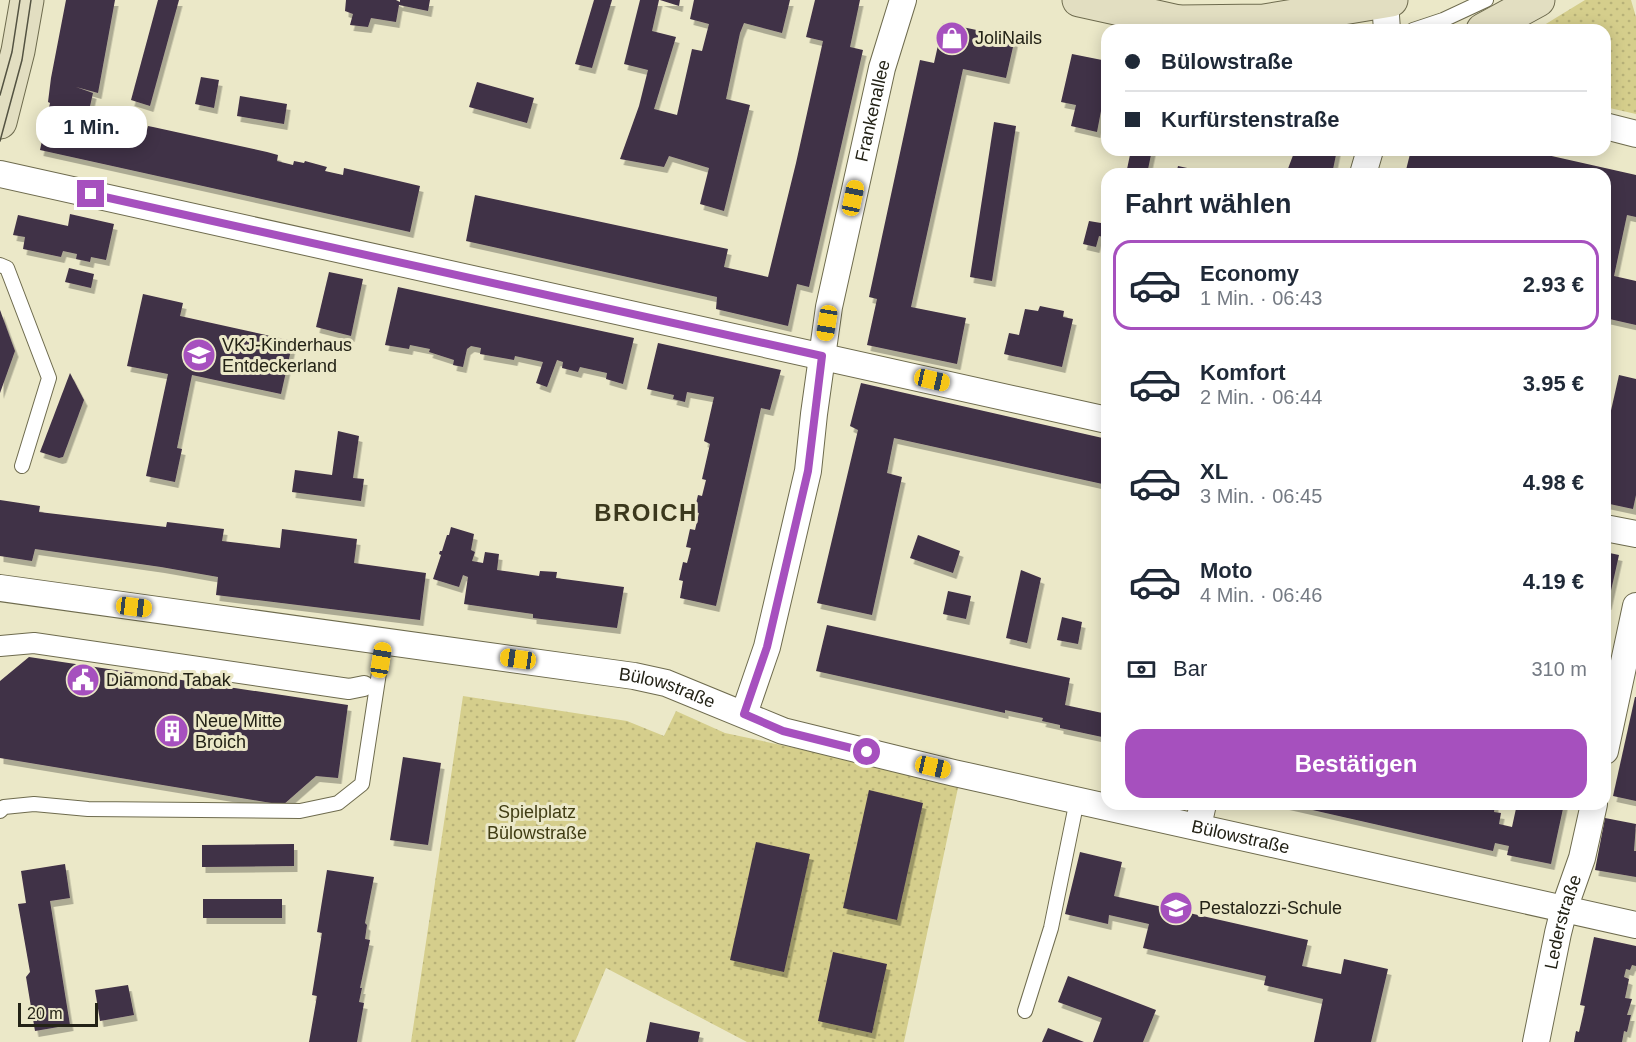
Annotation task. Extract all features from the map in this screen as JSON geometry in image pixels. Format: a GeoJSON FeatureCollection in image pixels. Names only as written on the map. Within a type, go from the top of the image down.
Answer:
{"type":"FeatureCollection","features":[{"type":"Feature","properties":{"kind":"main road"},"geometry":{"type":"LineString","coordinates":[[0,122],[18,51],[27,0]]}},
{"type":"Feature","properties":{"kind":"main road"},"geometry":{"type":"LineString","coordinates":[[1079,0],[1181,24]]}},
{"type":"Feature","properties":{"kind":"main road"},"geometry":{"type":"LineString","coordinates":[[1494,24],[1538,0]]}},
{"type":"Feature","properties":{"kind":"main road"},"geometry":{"type":"LineString","coordinates":[[1219,24],[1388,11]]}},
{"type":"Feature","properties":{"kind":"street","name":"Frankenallee"},"geometry":{"type":"LineString","coordinates":[[744,714],[767,647],[808,471],[829,307],[879,79],[903,0]]}},
{"type":"Feature","properties":{"kind":"street"},"geometry":{"type":"LineString","coordinates":[[1611,128],[1636,134]]}},
{"type":"Feature","properties":{"kind":"street"},"geometry":{"type":"LineString","coordinates":[[0,174],[1101,419]]}},
{"type":"Feature","properties":{"kind":"street"},"geometry":{"type":"LineString","coordinates":[[1611,529],[1636,534]]}},
{"type":"Feature","properties":{"kind":"street","name":"Bülowstraße"},"geometry":{"type":"LineString","coordinates":[[0,588],[634,676],[666,683],[783,731],[954,773],[1077,800],[1101,803]]}},
{"type":"Feature","properties":{"kind":"street"},"geometry":{"type":"LineString","coordinates":[[1611,723],[1636,606]]}},
{"type":"Feature","properties":{"kind":"street"},"geometry":{"type":"LineString","coordinates":[[0,646],[34,643],[349,689],[364,686]]}},
{"type":"Feature","properties":{"kind":"street","name":"Bülowstraße"},"geometry":{"type":"LineString","coordinates":[[1160,810],[1201,815],[1564,909],[1636,925]]}},
{"type":"Feature","properties":{"kind":"street","name":"Lederstraße"},"geometry":{"type":"LineString","coordinates":[[1536,1042],[1564,909],[1582,858],[1593,810]]}},
{"type":"Feature","properties":{"kind":"lane"},"geometry":{"type":"LineString","coordinates":[[1431,24],[1486,0]]}},
{"type":"Feature","properties":{"kind":"lane"},"geometry":{"type":"LineString","coordinates":[[0,265],[7,268],[49,378],[22,466]]}},
{"type":"Feature","properties":{"kind":"lane"},"geometry":{"type":"LineString","coordinates":[[0,811],[4,807],[34,804],[88,809],[300,811],[338,803],[362,784],[384,640]]}},
{"type":"Feature","properties":{"kind":"lane"},"geometry":{"type":"LineString","coordinates":[[1025,1011],[1051,928],[1077,800]]}},
{"type":"Feature","properties":{"kind":"green space"},"geometry":{"type":"Polygon","coordinates":[[[1585,0],[1631,0],[1636,17],[1636,114],[1611,108],[1611,24],[1546,24],[1585,0]]]}},
{"type":"Feature","properties":{"kind":"green space","name":"Spielplatz Bülowstraße"},"geometry":{"type":"Polygon","coordinates":[[[463,696],[627,721],[664,736],[676,711],[725,733],[959,783],[904,1042],[747,1042],[606,968],[575,1042],[411,1042],[463,696]]]}},
{"type":"Feature","properties":{"kind":"building"},"geometry":{"type":"Polygon","coordinates":[[[66,0],[115,0],[98,93],[76,87],[93,93],[88,115],[124,123],[129,122],[128,126],[147,130],[148,126],[267,152],[278,155],[277,161],[293,165],[294,161],[304,163],[305,161],[327,167],[325,171],[343,175],[344,168],[420,186],[410,232],[40,150],[50,103],[48,102],[51,78],[66,0]]]}},
{"type":"Feature","properties":{"kind":"building"},"geometry":{"type":"Polygon","coordinates":[[[158,0],[179,0],[150,106],[131,100],[158,0]]]}},
{"type":"Feature","properties":{"kind":"building"},"geometry":{"type":"Polygon","coordinates":[[[346,0],[396,0],[400,2],[400,0],[430,0],[428,11],[399,5],[396,22],[371,18],[368,27],[350,25],[353,14],[345,11],[346,0]]]}},
{"type":"Feature","properties":{"kind":"building"},"geometry":{"type":"Polygon","coordinates":[[[594,0],[612,0],[592,68],[575,64],[594,0]]]}},
{"type":"Feature","properties":{"kind":"building"},"geometry":{"type":"Polygon","coordinates":[[[640,0],[659,0],[652,31],[676,37],[654,109],[677,115],[692,49],[702,51],[709,24],[690,19],[694,0],[790,0],[782,33],[744,23],[740,33],[726,99],[750,105],[724,211],[700,204],[709,168],[669,156],[664,167],[620,159],[639,106],[648,70],[624,64],[640,0]]]}},
{"type":"Feature","properties":{"kind":"building"},"geometry":{"type":"Polygon","coordinates":[[[660,0],[680,0],[679,6],[660,0]]]}},
{"type":"Feature","properties":{"kind":"building"},"geometry":{"type":"Polygon","coordinates":[[[815,0],[860,0],[850,47],[863,50],[809,287],[797,284],[788,326],[716,309],[717,297],[466,241],[475,195],[728,249],[724,267],[768,277],[823,41],[806,37],[815,0]]]}},
{"type":"Feature","properties":{"kind":"building"},"geometry":{"type":"Polygon","coordinates":[[[943,23],[1015,38],[1006,78],[963,69],[911,307],[966,318],[957,364],[867,345],[877,299],[869,297],[920,60],[934,63],[943,23]]]}},
{"type":"Feature","properties":{"kind":"building"},"geometry":{"type":"Polygon","coordinates":[[[1072,54],[1101,60],[1101,111],[1097,132],[1071,126],[1076,105],[1061,102],[1072,54]]]}},
{"type":"Feature","properties":{"kind":"building"},"geometry":{"type":"Polygon","coordinates":[[[201,77],[219,80],[214,108],[195,104],[201,77]]]}},
{"type":"Feature","properties":{"kind":"building"},"geometry":{"type":"Polygon","coordinates":[[[477,82],[534,98],[527,123],[469,107],[477,82]]]}},
{"type":"Feature","properties":{"kind":"building"},"geometry":{"type":"Polygon","coordinates":[[[240,96],[287,104],[284,124],[237,116],[240,96]]]}},
{"type":"Feature","properties":{"kind":"building"},"geometry":{"type":"Polygon","coordinates":[[[994,122],[1016,126],[992,281],[970,277],[994,122]]]}},
{"type":"Feature","properties":{"kind":"building"},"geometry":{"type":"Polygon","coordinates":[[[1130,156],[1151,156],[1148,168],[1127,168],[1130,156]]]}},
{"type":"Feature","properties":{"kind":"building"},"geometry":{"type":"Polygon","coordinates":[[[1293,156],[1336,156],[1333,168],[1288,168],[1293,156]]]}},
{"type":"Feature","properties":{"kind":"building"},"geometry":{"type":"Polygon","coordinates":[[[1410,156],[1552,156],[1605,168],[1406,168],[1410,156]]]}},
{"type":"Feature","properties":{"kind":"building"},"geometry":{"type":"Polygon","coordinates":[[[1611,169],[1636,175],[1636,217],[1627,215],[1614,276],[1636,281],[1636,325],[1611,319],[1611,169]]]}},
{"type":"Feature","properties":{"kind":"building"},"geometry":{"type":"Polygon","coordinates":[[[70,214],[114,224],[106,260],[91,257],[90,262],[76,259],[77,254],[63,251],[61,257],[23,249],[25,237],[13,235],[18,215],[68,226],[70,214]]]}},
{"type":"Feature","properties":{"kind":"building"},"geometry":{"type":"Polygon","coordinates":[[[1089,221],[1101,223],[1101,236],[1099,236],[1096,247],[1083,244],[1089,221]]]}},
{"type":"Feature","properties":{"kind":"building"},"geometry":{"type":"Polygon","coordinates":[[[69,268],[94,274],[91,288],[65,282],[69,268]]]}},
{"type":"Feature","properties":{"kind":"building"},"geometry":{"type":"Polygon","coordinates":[[[329,272],[363,279],[351,336],[316,327],[329,272]]]}},
{"type":"Feature","properties":{"kind":"building"},"geometry":{"type":"Polygon","coordinates":[[[398,287],[634,338],[623,384],[606,379],[607,373],[580,367],[578,372],[562,368],[563,362],[557,360],[547,387],[536,383],[543,362],[515,356],[514,360],[480,354],[481,348],[471,346],[467,349],[463,367],[453,365],[454,360],[429,352],[430,349],[410,345],[409,349],[385,345],[398,287]]]}},
{"type":"Feature","properties":{"kind":"building"},"geometry":{"type":"Polygon","coordinates":[[[143,294],[183,303],[180,316],[293,341],[281,394],[192,375],[177,448],[182,449],[175,482],[146,476],[168,374],[127,366],[143,294]]]}},
{"type":"Feature","properties":{"kind":"building"},"geometry":{"type":"Polygon","coordinates":[[[1040,306],[1064,311],[1063,317],[1073,319],[1062,367],[1004,354],[1009,333],[1019,335],[1025,309],[1038,311],[1040,306]]]}},
{"type":"Feature","properties":{"kind":"building"},"geometry":{"type":"Polygon","coordinates":[[[0,310],[15,351],[0,393],[0,310]]]}},
{"type":"Feature","properties":{"kind":"building"},"geometry":{"type":"Polygon","coordinates":[[[658,343],[781,370],[770,410],[761,408],[716,606],[680,598],[683,581],[679,580],[683,562],[687,563],[691,548],[686,547],[690,529],[695,530],[699,513],[694,512],[698,495],[702,496],[706,480],[702,479],[710,444],[704,441],[714,397],[687,392],[685,402],[673,399],[674,395],[647,389],[658,343]]]}},
{"type":"Feature","properties":{"kind":"building"},"geometry":{"type":"Polygon","coordinates":[[[70,373],[84,400],[63,457],[59,458],[40,452],[70,373]]]}},
{"type":"Feature","properties":{"kind":"building"},"geometry":{"type":"Polygon","coordinates":[[[1619,375],[1636,379],[1636,495],[1633,509],[1611,504],[1611,410],[1619,375]]]}},
{"type":"Feature","properties":{"kind":"building"},"geometry":{"type":"Polygon","coordinates":[[[861,383],[1101,438],[1101,484],[894,438],[887,473],[902,477],[872,615],[817,603],[858,430],[850,426],[861,383]]]}},
{"type":"Feature","properties":{"kind":"building"},"geometry":{"type":"Polygon","coordinates":[[[338,431],[359,436],[353,478],[364,479],[361,501],[292,492],[295,470],[332,475],[338,431]]]}},
{"type":"Feature","properties":{"kind":"building"},"geometry":{"type":"Polygon","coordinates":[[[0,500],[40,506],[39,512],[166,527],[167,522],[224,529],[222,541],[280,548],[282,529],[357,539],[354,563],[426,573],[420,620],[216,595],[218,577],[161,567],[35,549],[32,561],[0,556],[0,500]]]}},
{"type":"Feature","properties":{"kind":"building"},"geometry":{"type":"Polygon","coordinates":[[[451,527],[474,534],[471,550],[475,552],[472,561],[483,563],[485,552],[499,554],[497,570],[539,576],[540,571],[557,572],[556,578],[624,587],[617,628],[533,618],[533,614],[464,604],[468,577],[463,575],[459,587],[433,579],[441,555],[440,551],[442,551],[451,527]]]}},
{"type":"Feature","properties":{"kind":"building"},"geometry":{"type":"Polygon","coordinates":[[[918,535],[960,551],[953,573],[910,558],[918,535]]]}},
{"type":"Feature","properties":{"kind":"building"},"geometry":{"type":"Polygon","coordinates":[[[1611,553],[1619,555],[1611,591],[1611,553]]]}},
{"type":"Feature","properties":{"kind":"building"},"geometry":{"type":"Polygon","coordinates":[[[1021,570],[1041,578],[1027,643],[1006,638],[1021,570]]]}},
{"type":"Feature","properties":{"kind":"building"},"geometry":{"type":"Polygon","coordinates":[[[948,591],[971,596],[966,619],[943,614],[948,591]]]}},
{"type":"Feature","properties":{"kind":"building"},"geometry":{"type":"Polygon","coordinates":[[[1062,617],[1082,622],[1078,644],[1057,640],[1062,617]]]}},
{"type":"Feature","properties":{"kind":"building"},"geometry":{"type":"Polygon","coordinates":[[[827,625],[1070,678],[1065,705],[1101,713],[1101,737],[1060,728],[1060,725],[1042,721],[1043,718],[1005,710],[1005,713],[816,671],[827,625]]]}},
{"type":"Feature","properties":{"kind":"building","name":"Neue Mitte Broich"},"geometry":{"type":"Polygon","coordinates":[[[29,657],[348,705],[338,778],[316,776],[283,805],[0,758],[0,681],[29,657]]]}},
{"type":"Feature","properties":{"kind":"building"},"geometry":{"type":"Polygon","coordinates":[[[1636,697],[1636,801],[1613,796],[1636,697]]]}},
{"type":"Feature","properties":{"kind":"building"},"geometry":{"type":"Polygon","coordinates":[[[403,757],[441,763],[428,845],[390,840],[403,757]]]}},
{"type":"Feature","properties":{"kind":"building"},"geometry":{"type":"Polygon","coordinates":[[[869,790],[923,803],[897,920],[843,908],[869,790]]]}},
{"type":"Feature","properties":{"kind":"building"},"geometry":{"type":"Polygon","coordinates":[[[1312,810],[1494,810],[1494,812],[1501,813],[1499,824],[1512,827],[1516,810],[1563,810],[1551,864],[1507,855],[1509,846],[1495,843],[1493,851],[1312,810]]]}},
{"type":"Feature","properties":{"kind":"building"},"geometry":{"type":"Polygon","coordinates":[[[1605,818],[1636,824],[1634,851],[1636,851],[1636,877],[1595,870],[1605,818]]]}},
{"type":"Feature","properties":{"kind":"building"},"geometry":{"type":"Polygon","coordinates":[[[756,842],[810,854],[784,972],[730,960],[756,842]]]}},
{"type":"Feature","properties":{"kind":"building"},"geometry":{"type":"Polygon","coordinates":[[[294,844],[294,866],[202,867],[202,845],[294,844]]]}},
{"type":"Feature","properties":{"kind":"building"},"geometry":{"type":"Polygon","coordinates":[[[1080,852],[1122,862],[1114,896],[1308,940],[1302,966],[1341,974],[1344,959],[1388,969],[1371,1042],[1314,1042],[1323,999],[1264,985],[1266,976],[1143,948],[1149,924],[1109,915],[1108,924],[1065,914],[1080,852]]]}},
{"type":"Feature","properties":{"kind":"building"},"geometry":{"type":"Polygon","coordinates":[[[65,864],[70,898],[50,901],[70,1025],[35,1031],[26,977],[30,972],[18,904],[26,903],[21,871],[65,864]]]}},
{"type":"Feature","properties":{"kind":"building"},"geometry":{"type":"Polygon","coordinates":[[[327,870],[374,877],[365,923],[367,925],[365,939],[370,940],[360,988],[362,988],[359,1002],[364,1003],[357,1042],[309,1042],[317,996],[312,995],[322,933],[317,932],[327,870]]]}},
{"type":"Feature","properties":{"kind":"building"},"geometry":{"type":"Polygon","coordinates":[[[203,899],[282,899],[282,918],[203,918],[203,899]]]}},
{"type":"Feature","properties":{"kind":"building"},"geometry":{"type":"Polygon","coordinates":[[[1594,937],[1636,946],[1636,966],[1632,965],[1630,970],[1626,969],[1624,977],[1629,979],[1625,998],[1632,999],[1627,1015],[1631,1015],[1622,1042],[1574,1042],[1576,1031],[1579,1032],[1585,1006],[1580,1005],[1594,937]]]}},
{"type":"Feature","properties":{"kind":"building"},"geometry":{"type":"Polygon","coordinates":[[[833,952],[887,964],[872,1033],[818,1021],[833,952]]]}},
{"type":"Feature","properties":{"kind":"building"},"geometry":{"type":"Polygon","coordinates":[[[1068,976],[1156,1010],[1143,1042],[1093,1042],[1102,1018],[1058,1002],[1068,976]]]}},
{"type":"Feature","properties":{"kind":"building"},"geometry":{"type":"Polygon","coordinates":[[[128,985],[134,1015],[100,1021],[95,990],[128,985]]]}},
{"type":"Feature","properties":{"kind":"building"},"geometry":{"type":"Polygon","coordinates":[[[650,1022],[700,1032],[698,1042],[646,1042],[650,1022]]]}},
{"type":"Feature","properties":{"kind":"building"},"geometry":{"type":"Polygon","coordinates":[[[1048,1028],[1084,1042],[1042,1042],[1048,1028]]]}},
{"type":"Feature","properties":{"kind":"tram line"},"geometry":{"type":"LineString","coordinates":[[0,95],[12,52],[20,0]]}},
{"type":"Feature","properties":{"kind":"tram line"},"geometry":{"type":"LineString","coordinates":[[0,141],[22,60],[31,0]]}},
{"type":"Feature","properties":{"kind":"place","name":"JoliNails"},"geometry":{"type":"Point","coordinates":[952,38]}},
{"type":"Feature","properties":{"kind":"place","name":"VKJ-Kinderhaus Entdeckerland"},"geometry":{"type":"Point","coordinates":[199,355]}},
{"type":"Feature","properties":{"kind":"place","name":"Diamond Tabak"},"geometry":{"type":"Point","coordinates":[83,680]}},
{"type":"Feature","properties":{"kind":"place","name":"Neue Mitte Broich"},"geometry":{"type":"Point","coordinates":[172,731]}},
{"type":"Feature","properties":{"kind":"place","name":"Pestalozzi-Schule"},"geometry":{"type":"Point","coordinates":[1176,908]}},
{"type":"Feature","properties":{"kind":"district","name":"BROICH"},"geometry":{"type":"Point","coordinates":[646,513]}},
{"type":"Feature","properties":{"kind":"route"},"geometry":{"type":"LineString","coordinates":[[91,194],[822,356],[808,471],[767,647],[744,714],[783,731],[867,752]]}}]}
